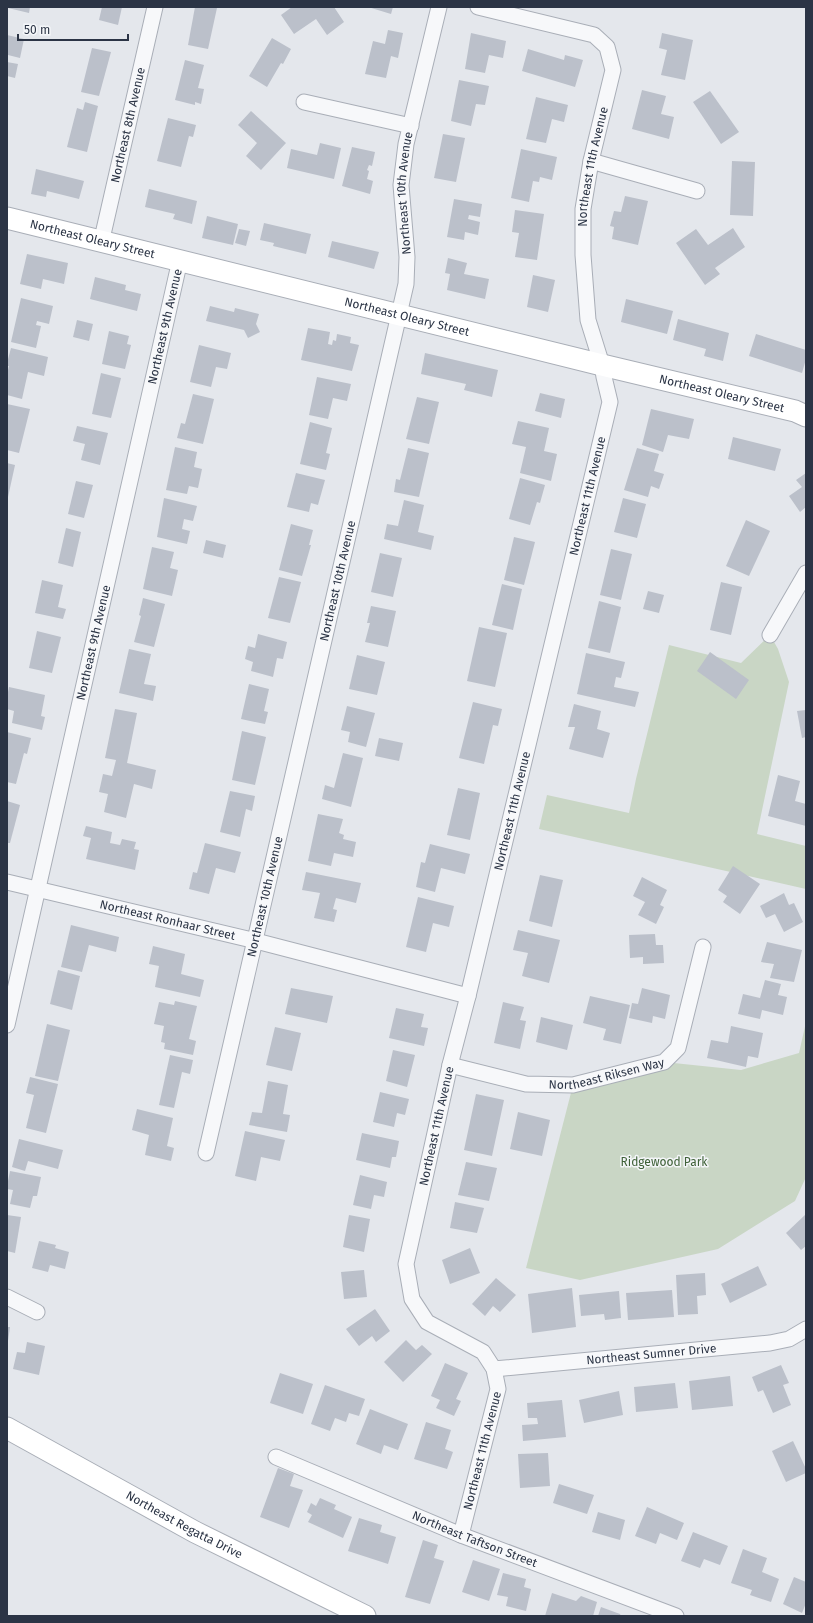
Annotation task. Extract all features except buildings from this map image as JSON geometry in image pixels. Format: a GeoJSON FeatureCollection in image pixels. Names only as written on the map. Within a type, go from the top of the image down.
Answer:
{"type":"FeatureCollection","features":[{"type":"Feature","properties":{"kind":"street","name":"Northeast 8th Avenue"},"geometry":{"type":"LineString","coordinates":[[101,242],[155,7]]}},
{"type":"Feature","properties":{"kind":"street","name":"Northeast 10th Avenue"},"geometry":{"type":"LineString","coordinates":[[206,1153],[400,315],[406,284],[408,257],[401,185],[406,144],[439,7]]}},
{"type":"Feature","properties":{"kind":"street","name":"Northeast 11th Avenue"},"geometry":{"type":"LineString","coordinates":[[461,1535],[498,1389],[494,1369],[483,1352],[427,1322],[412,1299],[406,1264],[450,1065],[468,996],[610,402],[602,365],[588,320],[583,255],[583,209],[591,161],[613,70],[608,47],[594,35],[478,7]]}},
{"type":"Feature","properties":{"kind":"street"},"geometry":{"type":"LineString","coordinates":[[304,102],[411,126]]}},
{"type":"Feature","properties":{"kind":"street"},"geometry":{"type":"LineString","coordinates":[[591,161],[696,191]]}},
{"type":"Feature","properties":{"kind":"street","name":"Northeast Oleary Street"},"geometry":{"type":"LineString","coordinates":[[7,218],[602,365],[795,411],[806,416]]}},
{"type":"Feature","properties":{"kind":"street","name":"Northeast 9th Avenue"},"geometry":{"type":"LineString","coordinates":[[7,1025],[180,260]]}},
{"type":"Feature","properties":{"kind":"street"},"geometry":{"type":"LineString","coordinates":[[770,635],[806,574]]}},
{"type":"Feature","properties":{"kind":"street","name":"Northeast Ronhaar Street"},"geometry":{"type":"LineString","coordinates":[[7,882],[256,941],[468,996]]}},
{"type":"Feature","properties":{"kind":"street","name":"Northeast Riksen Way"},"geometry":{"type":"LineString","coordinates":[[450,1065],[526,1084],[574,1085],[664,1062],[678,1048],[703,947]]}},
{"type":"Feature","properties":{"kind":"street"},"geometry":{"type":"LineString","coordinates":[[7,1297],[37,1312]]}},
{"type":"Feature","properties":{"kind":"street","name":"Northeast Sumner Drive"},"geometry":{"type":"LineString","coordinates":[[494,1369],[770,1343],[789,1339],[806,1329]]}},
{"type":"Feature","properties":{"kind":"street","name":"Northeast Regatta Drive"},"geometry":{"type":"LineString","coordinates":[[7,1428],[195,1532],[364,1616]]}},
{"type":"Feature","properties":{"kind":"street","name":"Northeast Taftson Street"},"geometry":{"type":"LineString","coordinates":[[276,1457],[461,1535],[676,1616]]}},
{"type":"Feature","properties":{"kind":"green space"},"geometry":{"type":"Polygon","coordinates":[[[770,635],[778,649],[789,682],[757,834],[806,846],[806,889],[539,829],[547,795],[629,813],[669,645],[741,663],[770,635]]]}},
{"type":"Feature","properties":{"kind":"green space","name":"Ridgewood Park"},"geometry":{"type":"Polygon","coordinates":[[[806,1022],[806,1177],[795,1201],[718,1249],[580,1280],[526,1268],[573,1085],[664,1062],[741,1070],[799,1053],[806,1022]]]}}]}
